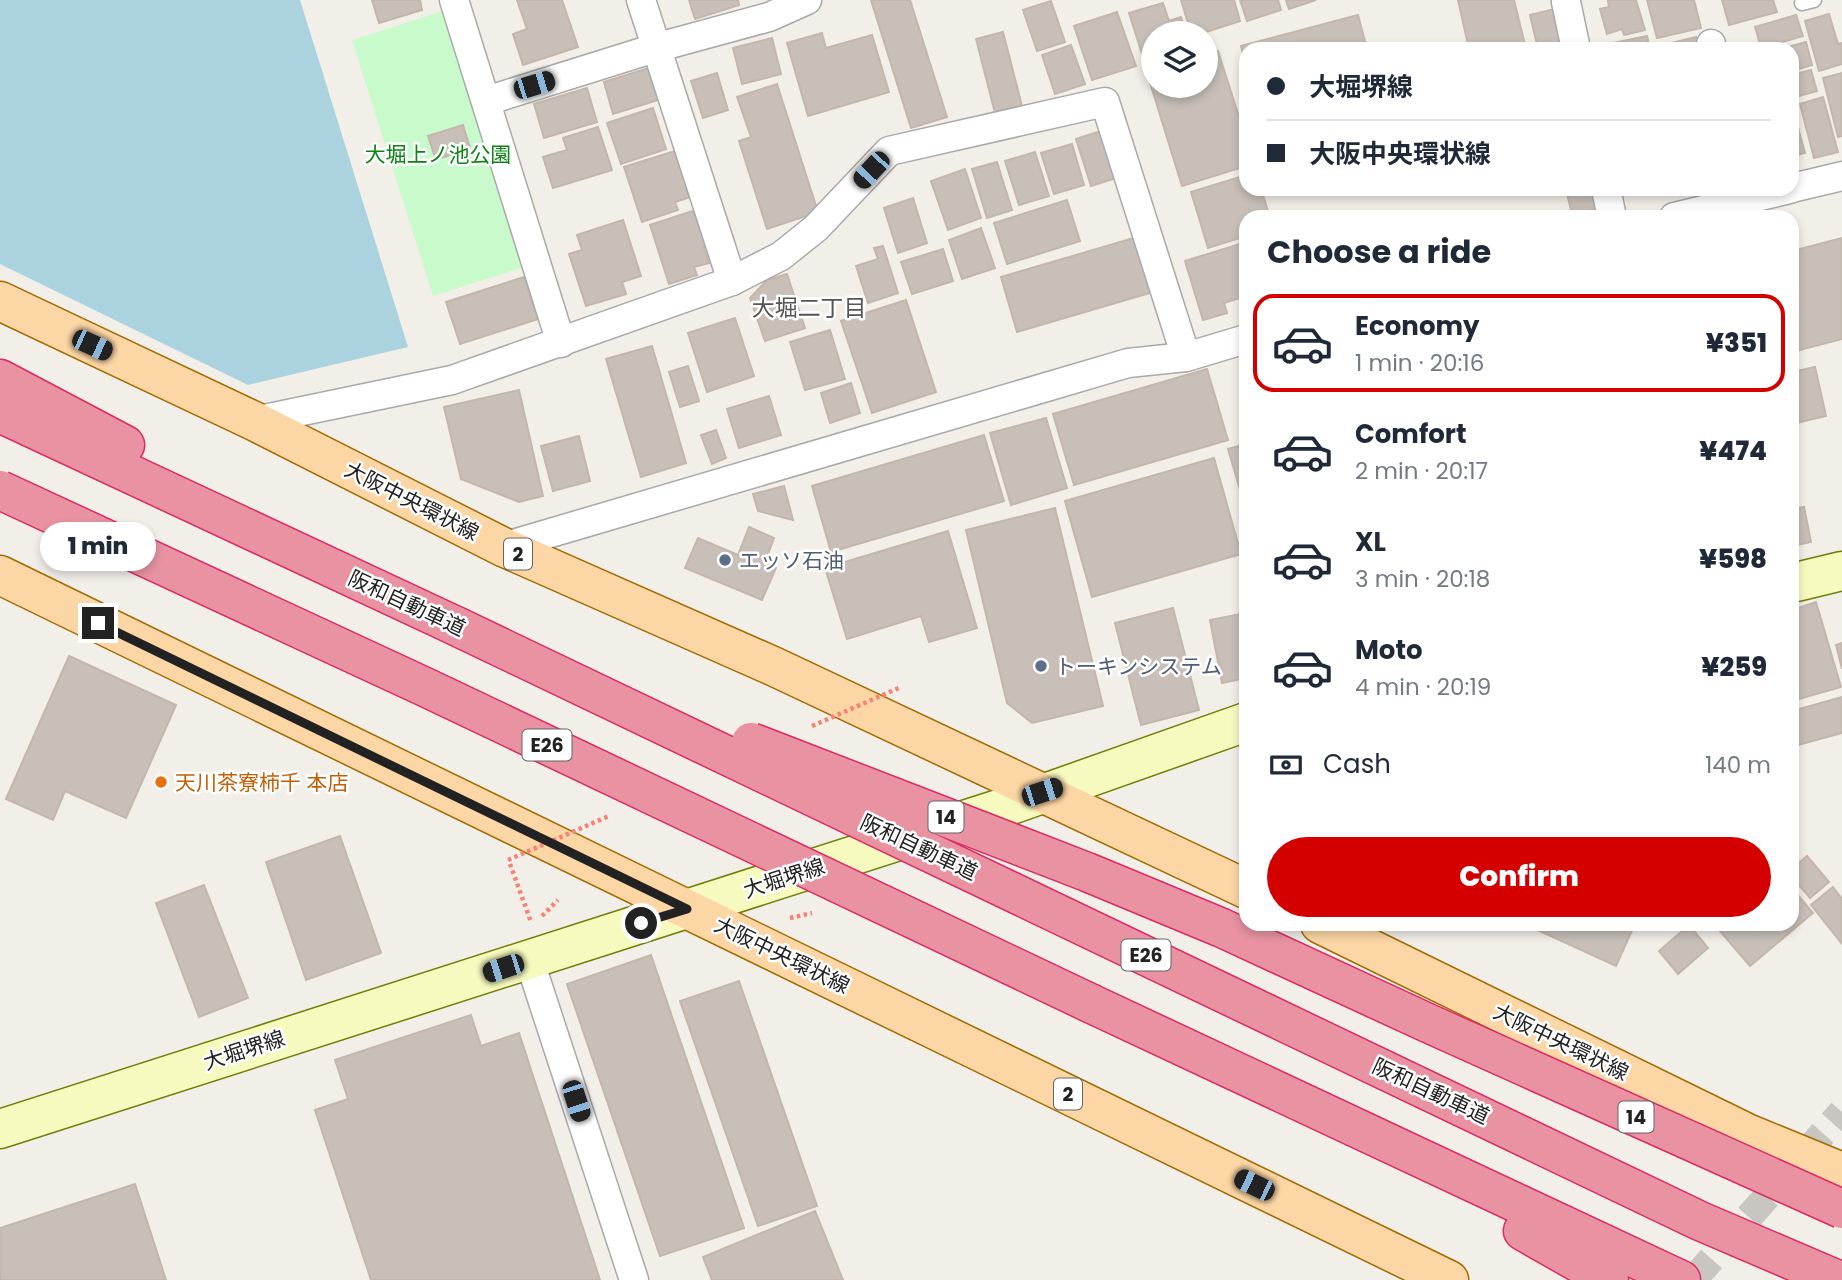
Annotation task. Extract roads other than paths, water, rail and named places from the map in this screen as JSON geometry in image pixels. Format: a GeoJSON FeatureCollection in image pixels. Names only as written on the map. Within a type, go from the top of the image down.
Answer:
{"type":"FeatureCollection","features":[{"type":"Feature","properties":{"kind":"highway"},"geometry":{"type":"LineString","coordinates":[[0,379],[215,491],[376,589]]}},
{"type":"Feature","properties":{"kind":"highway","name":"阪和自動車道"},"geometry":{"type":"LineString","coordinates":[[0,413],[456,626],[1688,1215],[1838,1280]]}},
{"type":"Feature","properties":{"kind":"highway","name":"E26"},"geometry":{"type":"LineString","coordinates":[[0,490],[425,687],[1681,1280]]}},
{"type":"Feature","properties":{"kind":"highway","name":"14"},"geometry":{"type":"LineString","coordinates":[[456,626],[1074,867],[1222,928],[1842,1209]]}},
{"type":"Feature","properties":{"kind":"highway","name":"E26"},"geometry":{"type":"LineString","coordinates":[[1092,1004],[1270,1107],[1521,1230],[1609,1280]]}},
{"type":"Feature","properties":{"kind":"main road","name":"大阪中央環状線"},"geometry":{"type":"LineString","coordinates":[[0,301],[254,421],[503,547],[775,667],[1239,886]]}},
{"type":"Feature","properties":{"kind":"main road"},"geometry":{"type":"LineString","coordinates":[[1799,581],[1842,571]]}},
{"type":"Feature","properties":{"kind":"main road","name":"大阪中央環状線"},"geometry":{"type":"LineString","coordinates":[[0,575],[1449,1280]]}},
{"type":"Feature","properties":{"kind":"main road","name":"大堀堺線"},"geometry":{"type":"LineString","coordinates":[[0,1129],[531,943],[687,909],[1014,804],[1239,724]]}},
{"type":"Feature","properties":{"kind":"main road","name":"大阪中央環状線"},"geometry":{"type":"LineString","coordinates":[[1334,931],[1747,1133],[1842,1172]]}},
{"type":"Feature","properties":{"kind":"street"},"geometry":{"type":"LineString","coordinates":[[454,0],[561,343]]}},
{"type":"Feature","properties":{"kind":"street"},"geometry":{"type":"LineString","coordinates":[[641,0],[732,281]]}},
{"type":"Feature","properties":{"kind":"street"},"geometry":{"type":"LineString","coordinates":[[486,101],[655,48],[769,17],[807,0]]}},
{"type":"Feature","properties":{"kind":"street"},"geometry":{"type":"LineString","coordinates":[[1566,2],[1575,42]]}},
{"type":"Feature","properties":{"kind":"street"},"geometry":{"type":"LineString","coordinates":[[254,421],[452,380],[732,281],[781,256],[816,228],[889,151],[1105,102],[1186,357]]}},
{"type":"Feature","properties":{"kind":"street"},"geometry":{"type":"LineString","coordinates":[[1799,187],[1842,176]]}},
{"type":"Feature","properties":{"kind":"street"},"geometry":{"type":"LineString","coordinates":[[1695,210],[1738,196]]}},
{"type":"Feature","properties":{"kind":"street"},"geometry":{"type":"LineString","coordinates":[[503,547],[1128,363],[1186,357],[1239,341]]}},
{"type":"Feature","properties":{"kind":"street"},"geometry":{"type":"LineString","coordinates":[[531,943],[634,1280]]}},
{"type":"Feature","properties":{"kind":"water"},"geometry":{"type":"Polygon","coordinates":[[[0,0],[300,0],[408,347],[248,385],[0,264],[0,0]]]}},
{"type":"Feature","properties":{"kind":"tunnel"},"geometry":{"type":"LineString","coordinates":[[1693,1280],[1842,1112]]}},
{"type":"Feature","properties":{"kind":"place","name":"エッソ石油"},"geometry":{"type":"Point","coordinates":[725,560]}},
{"type":"Feature","properties":{"kind":"place","name":"トーキンシステム"},"geometry":{"type":"Point","coordinates":[1041,666]}},
{"type":"Feature","properties":{"kind":"place","name":"天川茶寮柿千 本店"},"geometry":{"type":"Point","coordinates":[161,782]}},
{"type":"Feature","properties":{"kind":"district","name":"大堀二丁目"},"geometry":{"type":"Point","coordinates":[809,308]}},
{"type":"Feature","properties":{"kind":"park label","name":"大堀上ノ池公園"},"geometry":{"type":"Point","coordinates":[438,154]}}]}
